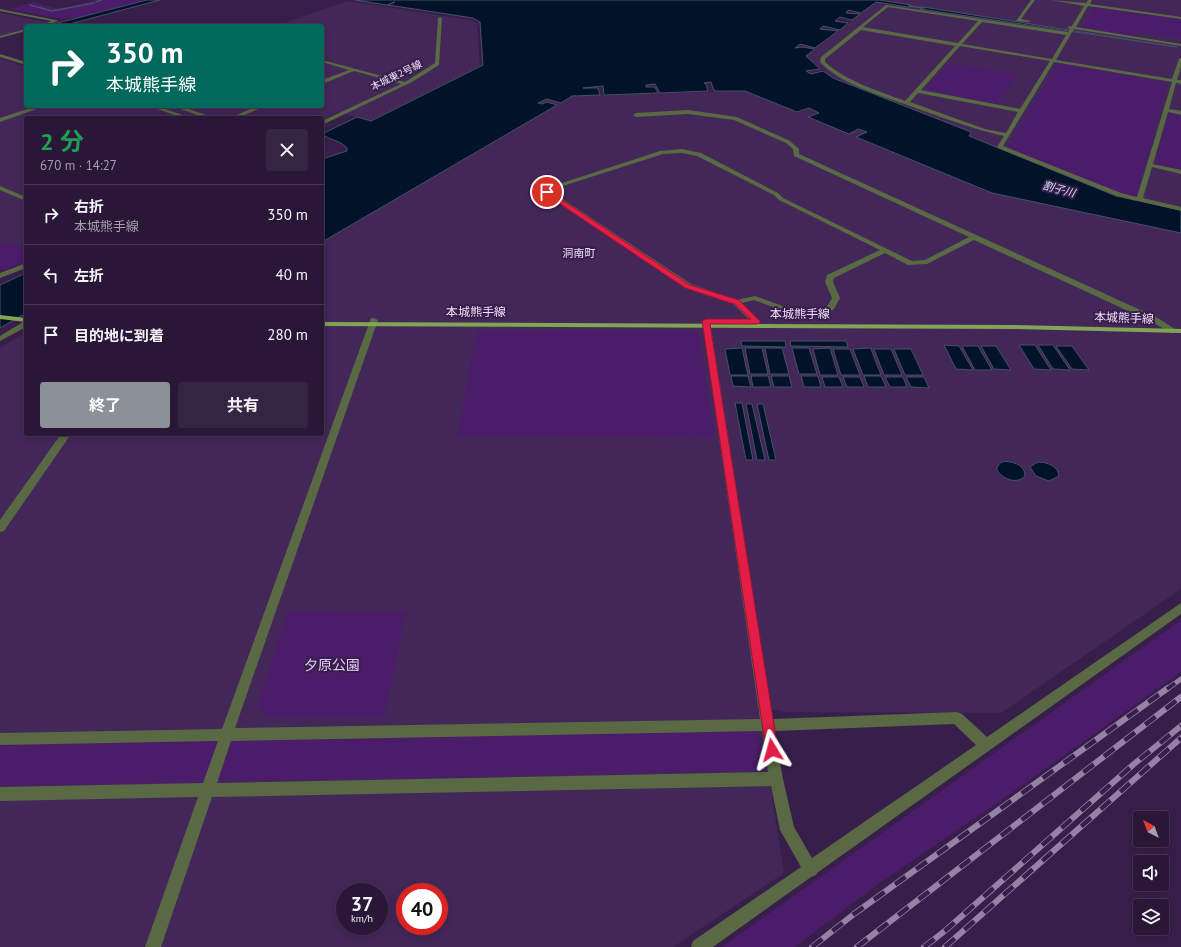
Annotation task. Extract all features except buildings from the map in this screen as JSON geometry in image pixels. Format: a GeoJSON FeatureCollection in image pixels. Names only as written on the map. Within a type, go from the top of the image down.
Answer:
{"type":"FeatureCollection","features":[{"type":"Feature","properties":{"kind":"main road"},"geometry":{"type":"LineString","coordinates":[[0,310],[24,313]]}},
{"type":"Feature","properties":{"kind":"main road"},"geometry":{"type":"LineString","coordinates":[[0,317],[24,321]]}},
{"type":"Feature","properties":{"kind":"main road","name":"本城熊手線"},"geometry":{"type":"LineString","coordinates":[[324,320],[373,322],[706,323],[1177,329]]}},
{"type":"Feature","properties":{"kind":"main road","name":"本城熊手線"},"geometry":{"type":"LineString","coordinates":[[324,324],[373,322]]}},
{"type":"Feature","properties":{"kind":"main road","name":"本城熊手線"},"geometry":{"type":"LineString","coordinates":[[706,323],[1011,322],[1177,329]]}},
{"type":"Feature","properties":{"kind":"street"},"geometry":{"type":"LineString","coordinates":[[1018,20],[1033,0]]}},
{"type":"Feature","properties":{"kind":"street"},"geometry":{"type":"LineString","coordinates":[[1053,0],[1181,18]]}},
{"type":"Feature","properties":{"kind":"street"},"geometry":{"type":"LineString","coordinates":[[1090,0],[1072,31],[1020,111],[1000,146],[1119,195],[1181,209]]}},
{"type":"Feature","properties":{"kind":"street"},"geometry":{"type":"LineString","coordinates":[[1006,135],[983,130],[846,80],[825,68],[822,62],[823,58],[887,6],[914,7],[981,20],[1181,45]]}},
{"type":"Feature","properties":{"kind":"street"},"geometry":{"type":"LineString","coordinates":[[0,10],[56,21],[48,24]]}},
{"type":"Feature","properties":{"kind":"street","name":"本城東2号線"},"geometry":{"type":"LineString","coordinates":[[324,122],[343,111],[404,83],[437,64],[440,18]]}},
{"type":"Feature","properties":{"kind":"street"},"geometry":{"type":"LineString","coordinates":[[1010,19],[1034,22]]}},
{"type":"Feature","properties":{"kind":"street"},"geometry":{"type":"LineString","coordinates":[[907,102],[981,20]]}},
{"type":"Feature","properties":{"kind":"street"},"geometry":{"type":"LineString","coordinates":[[1065,27],[1072,31]]}},
{"type":"Feature","properties":{"kind":"street"},"geometry":{"type":"LineString","coordinates":[[859,28],[1181,82]]}},
{"type":"Feature","properties":{"kind":"street"},"geometry":{"type":"LineString","coordinates":[[0,37],[24,31]]}},
{"type":"Feature","properties":{"kind":"street"},"geometry":{"type":"LineString","coordinates":[[0,55],[24,63]]}},
{"type":"Feature","properties":{"kind":"street"},"geometry":{"type":"LineString","coordinates":[[1139,200],[1181,59]]}},
{"type":"Feature","properties":{"kind":"street"},"geometry":{"type":"LineString","coordinates":[[324,63],[404,83]]}},
{"type":"Feature","properties":{"kind":"street"},"geometry":{"type":"LineString","coordinates":[[324,81],[352,70]]}},
{"type":"Feature","properties":{"kind":"street"},"geometry":{"type":"LineString","coordinates":[[918,91],[1020,111]]}},
{"type":"Feature","properties":{"kind":"street"},"geometry":{"type":"LineString","coordinates":[[0,120],[36,108]]}},
{"type":"Feature","properties":{"kind":"street"},"geometry":{"type":"LineString","coordinates":[[158,108],[182,116]]}},
{"type":"Feature","properties":{"kind":"street"},"geometry":{"type":"LineString","coordinates":[[182,108],[206,116]]}},
{"type":"Feature","properties":{"kind":"street"},"geometry":{"type":"LineString","coordinates":[[187,110],[192,108]]}},
{"type":"Feature","properties":{"kind":"street"},"geometry":{"type":"LineString","coordinates":[[237,116],[257,108]]}},
{"type":"Feature","properties":{"kind":"street"},"geometry":{"type":"LineString","coordinates":[[1166,110],[1181,112]]}},
{"type":"Feature","properties":{"kind":"street"},"geometry":{"type":"LineString","coordinates":[[636,115],[688,112],[735,118],[788,142],[796,149],[796,155],[1177,329]]}},
{"type":"Feature","properties":{"kind":"street"},"geometry":{"type":"LineString","coordinates":[[757,322],[736,302],[688,286],[547,192],[564,184],[662,152],[682,151],[698,154],[776,194],[781,199],[902,260],[918,263],[927,262],[974,237]]}},
{"type":"Feature","properties":{"kind":"street"},"geometry":{"type":"LineString","coordinates":[[1149,165],[1181,172]]}},
{"type":"Feature","properties":{"kind":"street"},"geometry":{"type":"LineString","coordinates":[[0,188],[24,198]]}},
{"type":"Feature","properties":{"kind":"street"},"geometry":{"type":"LineString","coordinates":[[736,302],[755,298],[788,310],[825,310],[831,307],[836,298],[829,282],[830,277],[884,251]]}},
{"type":"Feature","properties":{"kind":"street"},"geometry":{"type":"LineString","coordinates":[[0,276],[24,266]]}},
{"type":"Feature","properties":{"kind":"street"},"geometry":{"type":"LineString","coordinates":[[0,340],[24,321]]}},
{"type":"Feature","properties":{"kind":"street"},"geometry":{"type":"LineString","coordinates":[[153,947],[373,322]]}},
{"type":"Feature","properties":{"kind":"street"},"geometry":{"type":"LineString","coordinates":[[706,323],[776,779],[787,830],[811,870]]}},
{"type":"Feature","properties":{"kind":"street"},"geometry":{"type":"LineString","coordinates":[[0,528],[65,436]]}},
{"type":"Feature","properties":{"kind":"street"},"geometry":{"type":"LineString","coordinates":[[699,947],[811,870],[1181,608]]}},
{"type":"Feature","properties":{"kind":"street"},"geometry":{"type":"LineString","coordinates":[[0,739],[768,725],[956,718],[986,745]]}},
{"type":"Feature","properties":{"kind":"street"},"geometry":{"type":"LineString","coordinates":[[0,794],[776,779]]}},
{"type":"Feature","properties":{"kind":"shaded area"},"geometry":{"type":"Polygon","coordinates":[[[879,0],[1181,0],[1181,210],[1116,196],[969,136],[971,132],[833,78],[806,56],[876,2],[908,7],[910,5],[879,0]]]}},
{"type":"Feature","properties":{"kind":"shaded area"},"geometry":{"type":"Polygon","coordinates":[[[348,1],[470,20],[477,23],[480,67],[371,121],[338,112],[324,120],[324,116],[24,116],[24,251],[0,246],[0,58],[24,66],[24,108],[324,108],[324,24],[281,24],[348,1]]]}},
{"type":"Feature","properties":{"kind":"shaded area"},"geometry":{"type":"Polygon","coordinates":[[[0,13],[51,23],[24,24],[24,30],[0,36],[0,13]]]}},
{"type":"Feature","properties":{"kind":"shaded area"},"geometry":{"type":"Polygon","coordinates":[[[745,91],[797,112],[809,108],[820,113],[809,116],[850,133],[858,129],[868,132],[856,137],[992,193],[1181,233],[1181,589],[1001,713],[785,712],[758,706],[784,873],[673,947],[0,947],[0,348],[24,333],[24,436],[324,436],[324,241],[557,105],[547,102],[542,104],[538,103],[547,99],[561,103],[572,96],[745,91]]]}},
{"type":"Feature","properties":{"kind":"green space"},"geometry":{"type":"Polygon","coordinates":[[[96,0],[146,0],[76,18],[62,19],[8,9],[34,2],[59,9],[96,0]]]}},
{"type":"Feature","properties":{"kind":"green space"},"geometry":{"type":"Polygon","coordinates":[[[1094,7],[1181,19],[1181,38],[1137,32],[1135,37],[1082,28],[1094,7]]]}},
{"type":"Feature","properties":{"kind":"green space"},"geometry":{"type":"Polygon","coordinates":[[[950,63],[1017,75],[998,104],[925,90],[950,63]]]}},
{"type":"Feature","properties":{"kind":"green space"},"geometry":{"type":"Polygon","coordinates":[[[1058,63],[1168,83],[1136,198],[1120,194],[1007,147],[1058,63]]]}},
{"type":"Feature","properties":{"kind":"green space"},"geometry":{"type":"Polygon","coordinates":[[[1170,112],[1181,114],[1181,170],[1155,164],[1170,112]]]}},
{"type":"Feature","properties":{"kind":"green space"},"geometry":{"type":"Polygon","coordinates":[[[0,243],[24,247],[24,262],[5,270],[0,268],[0,243]]]}},
{"type":"Feature","properties":{"kind":"green space"},"geometry":{"type":"Polygon","coordinates":[[[477,331],[692,331],[699,334],[715,438],[457,436],[477,331]]]}},
{"type":"Feature","properties":{"kind":"green space","name":"夕原公園"},"geometry":{"type":"Polygon","coordinates":[[[288,611],[406,612],[384,718],[269,718],[257,706],[288,611]]]}},
{"type":"Feature","properties":{"kind":"green space"},"geometry":{"type":"Polygon","coordinates":[[[1181,620],[1181,672],[1010,794],[877,885],[795,947],[722,947],[1181,620]]]}},
{"type":"Feature","properties":{"kind":"green space"},"geometry":{"type":"Polygon","coordinates":[[[750,730],[757,732],[760,736],[766,767],[762,771],[0,786],[0,744],[750,730]]]}},
{"type":"Feature","properties":{"kind":"water"},"geometry":{"type":"Polygon","coordinates":[[[147,0],[160,0],[70,24],[54,24],[147,0]]]}},
{"type":"Feature","properties":{"kind":"water","name":"割子川"},"geometry":{"type":"Polygon","coordinates":[[[355,0],[879,0],[911,5],[908,7],[876,2],[861,13],[848,10],[846,13],[860,14],[852,20],[840,17],[835,21],[848,23],[840,30],[823,26],[820,29],[838,31],[815,48],[800,44],[795,48],[802,47],[815,49],[806,56],[820,69],[806,71],[811,74],[823,71],[833,78],[971,132],[969,136],[1116,196],[1181,210],[1181,233],[992,193],[856,137],[867,132],[858,129],[849,134],[808,117],[819,113],[809,108],[797,112],[745,91],[714,91],[711,82],[704,83],[706,84],[708,91],[660,93],[655,84],[646,85],[646,87],[655,87],[658,93],[604,95],[603,86],[583,88],[598,88],[600,95],[572,96],[561,103],[547,99],[538,103],[542,104],[547,102],[557,105],[324,241],[324,158],[347,151],[347,148],[342,144],[328,138],[324,135],[324,133],[357,117],[371,121],[483,65],[480,22],[473,18],[388,5],[395,2],[387,5],[355,0]]]}},
{"type":"Feature","properties":{"kind":"water"},"geometry":{"type":"Polygon","coordinates":[[[923,7],[1177,47],[920,9],[923,7]]]}},
{"type":"Feature","properties":{"kind":"water"},"geometry":{"type":"Polygon","coordinates":[[[24,274],[24,314],[0,328],[0,285],[24,274]]]}},
{"type":"Feature","properties":{"kind":"water"},"geometry":{"type":"Polygon","coordinates":[[[741,341],[785,341],[786,347],[742,346],[741,341]]]}},
{"type":"Feature","properties":{"kind":"water"},"geometry":{"type":"Polygon","coordinates":[[[790,341],[846,341],[848,347],[791,346],[790,341]]]}},
{"type":"Feature","properties":{"kind":"water"},"geometry":{"type":"Polygon","coordinates":[[[944,345],[959,346],[973,370],[956,369],[944,345]]]}},
{"type":"Feature","properties":{"kind":"water"},"geometry":{"type":"Polygon","coordinates":[[[1019,345],[1035,345],[1051,370],[1034,369],[1019,345]]]}},
{"type":"Feature","properties":{"kind":"water"},"geometry":{"type":"Polygon","coordinates":[[[1038,345],[1053,345],[1070,370],[1053,369],[1038,345]]]}},
{"type":"Feature","properties":{"kind":"water"},"geometry":{"type":"Polygon","coordinates":[[[962,346],[978,346],[992,370],[975,370],[962,346]]]}},
{"type":"Feature","properties":{"kind":"water"},"geometry":{"type":"Polygon","coordinates":[[[981,346],[996,346],[1011,370],[994,369],[981,346]]]}},
{"type":"Feature","properties":{"kind":"water"},"geometry":{"type":"Polygon","coordinates":[[[1056,346],[1072,346],[1089,370],[1072,369],[1056,346]]]}},
{"type":"Feature","properties":{"kind":"water"},"geometry":{"type":"Polygon","coordinates":[[[742,348],[748,375],[730,375],[725,349],[742,348]]]}},
{"type":"Feature","properties":{"kind":"water"},"geometry":{"type":"Polygon","coordinates":[[[745,348],[762,348],[768,374],[750,374],[745,348]]]}},
{"type":"Feature","properties":{"kind":"water"},"geometry":{"type":"Polygon","coordinates":[[[765,348],[782,348],[789,374],[770,374],[765,348]]]}},
{"type":"Feature","properties":{"kind":"water"},"geometry":{"type":"Polygon","coordinates":[[[792,348],[809,348],[817,374],[799,374],[792,348]]]}},
{"type":"Feature","properties":{"kind":"water"},"geometry":{"type":"Polygon","coordinates":[[[830,348],[838,375],[820,375],[813,349],[830,348]]]}},
{"type":"Feature","properties":{"kind":"water"},"geometry":{"type":"Polygon","coordinates":[[[871,348],[881,375],[863,375],[853,349],[871,348]]]}},
{"type":"Feature","properties":{"kind":"water"},"geometry":{"type":"Polygon","coordinates":[[[833,349],[850,349],[860,375],[841,375],[833,349]]]}},
{"type":"Feature","properties":{"kind":"water"},"geometry":{"type":"Polygon","coordinates":[[[874,349],[891,349],[902,375],[884,375],[874,349]]]}},
{"type":"Feature","properties":{"kind":"water"},"geometry":{"type":"Polygon","coordinates":[[[894,349],[911,349],[923,375],[905,375],[894,349]]]}},
{"type":"Feature","properties":{"kind":"water"},"geometry":{"type":"Polygon","coordinates":[[[731,376],[748,376],[751,387],[733,386],[731,376]]]}},
{"type":"Feature","properties":{"kind":"water"},"geometry":{"type":"Polygon","coordinates":[[[751,376],[768,376],[771,387],[753,387],[751,376]]]}},
{"type":"Feature","properties":{"kind":"water"},"geometry":{"type":"Polygon","coordinates":[[[771,376],[789,376],[792,387],[774,387],[771,376]]]}},
{"type":"Feature","properties":{"kind":"water"},"geometry":{"type":"Polygon","coordinates":[[[801,376],[818,376],[821,387],[804,387],[801,376]]]}},
{"type":"Feature","properties":{"kind":"water"},"geometry":{"type":"Polygon","coordinates":[[[864,376],[881,376],[886,387],[868,387],[864,376]]]}},
{"type":"Feature","properties":{"kind":"water"},"geometry":{"type":"Polygon","coordinates":[[[822,377],[839,377],[843,387],[825,387],[822,377]]]}},
{"type":"Feature","properties":{"kind":"water"},"geometry":{"type":"Polygon","coordinates":[[[843,377],[860,377],[864,387],[847,387],[843,377]]]}},
{"type":"Feature","properties":{"kind":"water"},"geometry":{"type":"Polygon","coordinates":[[[885,377],[903,377],[907,387],[890,387],[885,377]]]}},
{"type":"Feature","properties":{"kind":"water"},"geometry":{"type":"Polygon","coordinates":[[[906,377],[924,377],[929,388],[911,387],[906,377]]]}},
{"type":"Feature","properties":{"kind":"water"},"geometry":{"type":"Polygon","coordinates":[[[735,403],[742,403],[753,460],[746,460],[735,403]]]}},
{"type":"Feature","properties":{"kind":"water"},"geometry":{"type":"Polygon","coordinates":[[[746,404],[752,404],[765,460],[757,460],[746,404]]]}},
{"type":"Feature","properties":{"kind":"water"},"geometry":{"type":"Polygon","coordinates":[[[757,404],[763,404],[776,460],[769,460],[757,404]]]}},
{"type":"Feature","properties":{"kind":"water"},"geometry":{"type":"Polygon","coordinates":[[[1001,462],[1013,462],[1020,466],[1023,468],[1025,476],[1022,479],[1010,480],[1002,476],[997,470],[997,467],[1001,462]]]}},
{"type":"Feature","properties":{"kind":"water"},"geometry":{"type":"Polygon","coordinates":[[[1038,462],[1052,465],[1057,470],[1059,476],[1049,481],[1036,476],[1030,467],[1038,462]]]}},
{"type":"Feature","properties":{"kind":"waterway"},"geometry":{"type":"LineString","coordinates":[[96,2],[101,0]]}},
{"type":"Feature","properties":{"kind":"waterway"},"geometry":{"type":"LineString","coordinates":[[30,5],[52,11],[94,3]]}},
{"type":"Feature","properties":{"kind":"waterway"},"geometry":{"type":"LineString","coordinates":[[909,6],[924,8]]}},
{"type":"Feature","properties":{"kind":"railway"},"geometry":{"type":"LineString","coordinates":[[1167,689],[1181,679]]}},
{"type":"Feature","properties":{"kind":"railway"},"geometry":{"type":"LineString","coordinates":[[812,947],[854,914],[1168,688]]}},
{"type":"Feature","properties":{"kind":"railway"},"geometry":{"type":"LineString","coordinates":[[857,947],[1181,697]]}},
{"type":"Feature","properties":{"kind":"railway"},"geometry":{"type":"LineString","coordinates":[[924,947],[946,930],[1134,764],[1181,726]]}},
{"type":"Feature","properties":{"kind":"railway"},"geometry":{"type":"LineString","coordinates":[[945,947],[1181,738]]}},
{"type":"Feature","properties":{"kind":"district","name":"洞南町"},"geometry":{"type":"Point","coordinates":[579,253]}},
{"type":"Feature","properties":{"kind":"route"},"geometry":{"type":"LineString","coordinates":[[547,192],[688,286],[736,302],[757,322],[706,321],[706,325],[772,750]]}}]}
